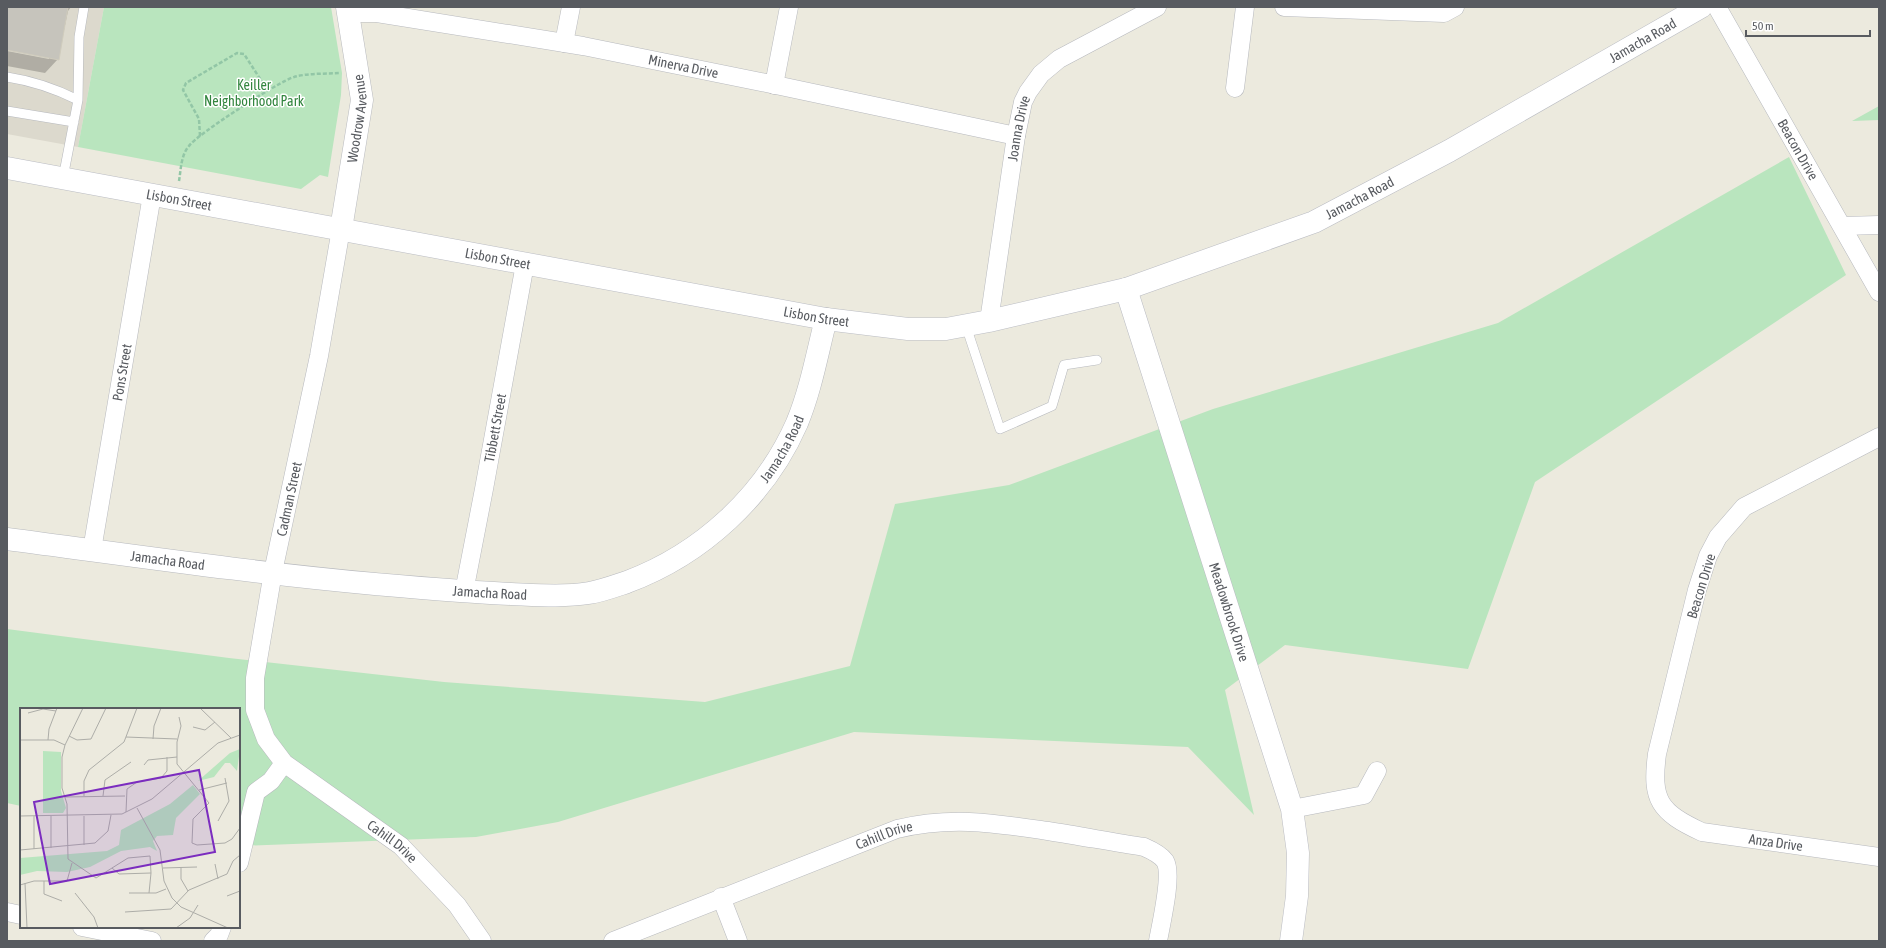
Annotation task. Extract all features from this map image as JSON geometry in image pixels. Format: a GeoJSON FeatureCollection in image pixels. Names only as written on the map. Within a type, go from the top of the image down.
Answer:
{"type":"FeatureCollection","features":[{"type":"Feature","properties":{"kind":"main road","name":"Jamacha Road"},"geometry":{"type":"LineString","coordinates":[[989,321],[1126,289],[1314,222],[1449,151],[1701,7]]}},
{"type":"Feature","properties":{"kind":"main road","name":"Woodrow Avenue"},"geometry":{"type":"LineString","coordinates":[[341,229],[362,100],[348,10]]}},
{"type":"Feature","properties":{"kind":"main road","name":"Lisbon Street"},"geometry":{"type":"LineString","coordinates":[[7,168],[826,320],[908,329],[946,329],[989,321]]}},
{"type":"Feature","properties":{"kind":"main road","name":"Meadowbrook Drive"},"geometry":{"type":"LineString","coordinates":[[1126,289],[1292,810],[1298,853],[1297,896],[1291,941]]}},
{"type":"Feature","properties":{"kind":"main road","name":"Jamacha Road"},"geometry":{"type":"LineString","coordinates":[[7,539],[273,572],[302,577],[464,592],[540,595],[590,593],[638,578],[683,554],[724,524],[758,487],[785,446],[807,394],[826,320]]}},
{"type":"Feature","properties":{"kind":"street"},"geometry":{"type":"LineString","coordinates":[[564,43],[571,7]]}},
{"type":"Feature","properties":{"kind":"street"},"geometry":{"type":"LineString","coordinates":[[774,84],[789,7]]}},
{"type":"Feature","properties":{"kind":"street","name":"Joanna Drive"},"geometry":{"type":"LineString","coordinates":[[989,321],[1016,136],[1023,102],[1034,83],[1050,66],[1069,53],[1157,7]]}},
{"type":"Feature","properties":{"kind":"street"},"geometry":{"type":"LineString","coordinates":[[1235,88],[1245,7]]}},
{"type":"Feature","properties":{"kind":"street"},"geometry":{"type":"LineString","coordinates":[[1284,7],[1444,13],[1455,7]]}},
{"type":"Feature","properties":{"kind":"street","name":"Beacon Drive"},"geometry":{"type":"LineString","coordinates":[[1717,7],[1843,226],[1879,292]]}},
{"type":"Feature","properties":{"kind":"street","name":"Minerva Drive"},"geometry":{"type":"LineString","coordinates":[[348,10],[377,13],[564,43],[774,84],[1016,136]]}},
{"type":"Feature","properties":{"kind":"street","name":"Pons Street"},"geometry":{"type":"LineString","coordinates":[[92,550],[152,195]]}},
{"type":"Feature","properties":{"kind":"street"},"geometry":{"type":"LineString","coordinates":[[1843,226],[1879,225]]}},
{"type":"Feature","properties":{"kind":"street","name":"Cadman Street"},"geometry":{"type":"LineString","coordinates":[[284,763],[274,752],[263,732],[255,710],[255,678],[273,572],[319,356],[341,229]]}},
{"type":"Feature","properties":{"kind":"street","name":"Tibbett Street"},"geometry":{"type":"LineString","coordinates":[[464,592],[486,482],[525,264]]}},
{"type":"Feature","properties":{"kind":"street","name":"Beacon Drive"},"geometry":{"type":"LineString","coordinates":[[1675,817],[1666,808],[1657,794],[1654,776],[1657,754],[1697,590],[1708,556],[1718,537],[1744,507],[1879,437]]}},
{"type":"Feature","properties":{"kind":"street"},"geometry":{"type":"LineString","coordinates":[[240,859],[256,792],[271,782],[284,763]]}},
{"type":"Feature","properties":{"kind":"street","name":"Cahill Drive"},"geometry":{"type":"LineString","coordinates":[[284,763],[401,846],[457,905],[482,941]]}},
{"type":"Feature","properties":{"kind":"street"},"geometry":{"type":"LineString","coordinates":[[1292,810],[1364,795],[1377,771]]}},
{"type":"Feature","properties":{"kind":"street","name":"Anza Drive"},"geometry":{"type":"LineString","coordinates":[[1675,817],[1683,823],[1702,832],[1879,857]]}},
{"type":"Feature","properties":{"kind":"street","name":"Cahill Drive"},"geometry":{"type":"LineString","coordinates":[[613,941],[897,829],[932,822],[970,821],[991,822],[1144,847],[1157,854],[1165,861],[1168,882],[1158,941]]}},
{"type":"Feature","properties":{"kind":"street"},"geometry":{"type":"LineString","coordinates":[[721,898],[738,941]]}},
{"type":"Feature","properties":{"kind":"street"},"geometry":{"type":"LineString","coordinates":[[7,912],[20,915]]}},
{"type":"Feature","properties":{"kind":"street"},"geometry":{"type":"LineString","coordinates":[[87,928],[152,941]]}},
{"type":"Feature","properties":{"kind":"street"},"geometry":{"type":"LineString","coordinates":[[213,941],[219,935],[222,928]]}},
{"type":"Feature","properties":{"kind":"lane"},"geometry":{"type":"LineString","coordinates":[[63,178],[78,100],[79,36],[84,7]]}},
{"type":"Feature","properties":{"kind":"lane"},"geometry":{"type":"LineString","coordinates":[[7,76],[52,87],[78,100]]}},
{"type":"Feature","properties":{"kind":"lane"},"geometry":{"type":"LineString","coordinates":[[7,110],[74,122]]}},
{"type":"Feature","properties":{"kind":"lane"},"geometry":{"type":"LineString","coordinates":[[966,326],[1000,429],[1052,406],[1064,365],[1097,360]]}},
{"type":"Feature","properties":{"kind":"path"},"geometry":{"type":"LineString","coordinates":[[200,136],[199,119],[183,90],[186,83],[237,53],[244,54],[268,91]]}},
{"type":"Feature","properties":{"kind":"path"},"geometry":{"type":"LineString","coordinates":[[175,199],[184,153],[189,144],[268,91],[293,77],[341,73]]}},
{"type":"Feature","properties":{"kind":"shaded area"},"geometry":{"type":"Polygon","coordinates":[[[7,7],[104,7],[78,147],[7,134],[7,7]]]}},
{"type":"Feature","properties":{"kind":"green space","name":"Keiller Neighborhood Park"},"geometry":{"type":"Polygon","coordinates":[[[104,7],[331,7],[342,73],[341,95],[328,177],[320,175],[301,189],[78,147],[104,7]]]}},
{"type":"Feature","properties":{"kind":"green space"},"geometry":{"type":"Polygon","coordinates":[[[1879,106],[1879,120],[1852,121],[1879,106]]]}},
{"type":"Feature","properties":{"kind":"green space"},"geometry":{"type":"Polygon","coordinates":[[[1789,157],[1846,275],[1535,482],[1468,669],[1285,645],[1225,690],[1254,815],[1188,747],[854,732],[558,822],[476,837],[240,846],[240,708],[20,708],[20,806],[7,803],[7,629],[229,658],[444,682],[705,702],[850,666],[895,504],[1009,485],[1213,409],[1498,323],[1789,157]]]}},
{"type":"Feature","properties":{"kind":"building"},"geometry":{"type":"Polygon","coordinates":[[[7,7],[68,7],[59,60],[7,50],[7,7]]]}}]}
